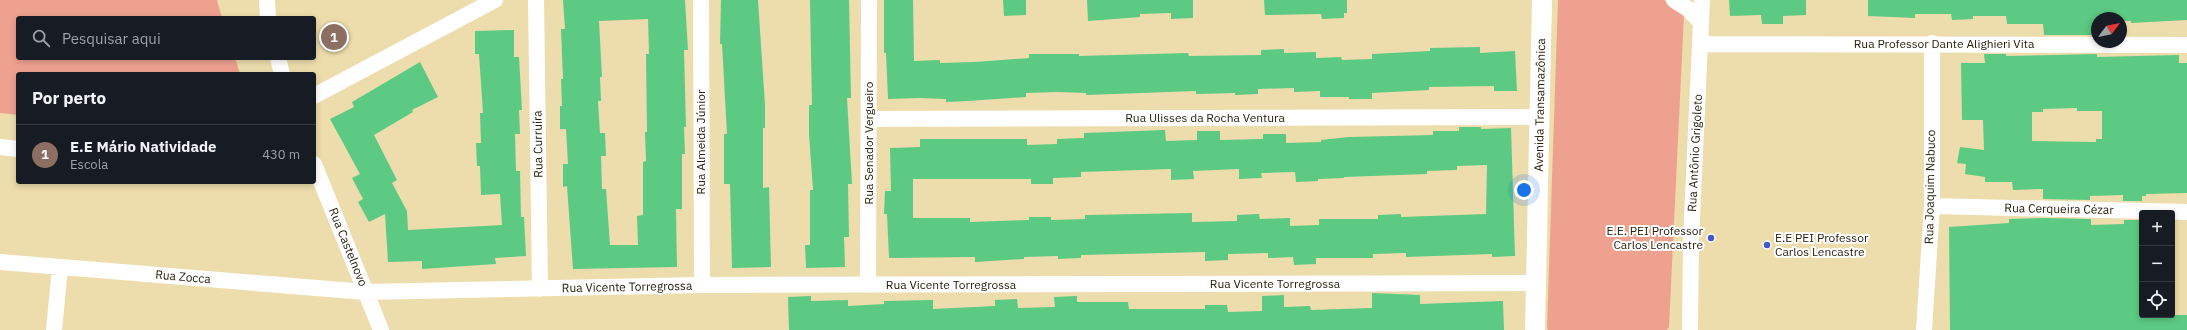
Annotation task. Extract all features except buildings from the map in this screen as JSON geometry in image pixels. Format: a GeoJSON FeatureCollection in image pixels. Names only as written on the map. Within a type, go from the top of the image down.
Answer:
{"type":"FeatureCollection","features":[{"type":"Feature","properties":{"kind":"street"},"geometry":{"type":"LineString","coordinates":[[266,0],[268,16]]}},
{"type":"Feature","properties":{"kind":"street"},"geometry":{"type":"LineString","coordinates":[[316,95],[495,0]]}},
{"type":"Feature","properties":{"kind":"street","name":"Rua Curruíra"},"geometry":{"type":"LineString","coordinates":[[536,0],[540,288]]}},
{"type":"Feature","properties":{"kind":"street","name":"Rua Almeida Júnior"},"geometry":{"type":"LineString","coordinates":[[700,0],[702,285]]}},
{"type":"Feature","properties":{"kind":"street","name":"Rua Senador Vergueiro"},"geometry":{"type":"LineString","coordinates":[[868,285],[870,119],[869,0]]}},
{"type":"Feature","properties":{"kind":"street","name":"Avenida Transamazônica"},"geometry":{"type":"LineString","coordinates":[[1535,330],[1541,117],[1542,0]]}},
{"type":"Feature","properties":{"kind":"street"},"geometry":{"type":"LineString","coordinates":[[1674,0],[1688,9],[1701,22]]}},
{"type":"Feature","properties":{"kind":"street","name":"Rua Antônio Grigoleto"},"geometry":{"type":"LineString","coordinates":[[1690,330],[1691,240],[1702,0]]}},
{"type":"Feature","properties":{"kind":"street","name":"Rua Professor Dante Alighieri Vita"},"geometry":{"type":"LineString","coordinates":[[1701,44],[1932,43],[2187,45]]}},
{"type":"Feature","properties":{"kind":"street","name":"Rua Joaquim Nabuco"},"geometry":{"type":"LineString","coordinates":[[1924,330],[1932,206],[1932,43]]}},
{"type":"Feature","properties":{"kind":"street"},"geometry":{"type":"LineString","coordinates":[[278,60],[282,72]]}},
{"type":"Feature","properties":{"kind":"street","name":"Rua Ulisses da Rocha Ventura"},"geometry":{"type":"LineString","coordinates":[[870,119],[1541,117]]}},
{"type":"Feature","properties":{"kind":"street"},"geometry":{"type":"LineString","coordinates":[[0,148],[16,149]]}},
{"type":"Feature","properties":{"kind":"street","name":"Rua Castelnovo"},"geometry":{"type":"LineString","coordinates":[[316,169],[381,330]]}},
{"type":"Feature","properties":{"kind":"street","name":"Rua Cerqueira Cézar"},"geometry":{"type":"LineString","coordinates":[[1932,206],[2187,212]]}},
{"type":"Feature","properties":{"kind":"street","name":"Rua Zocca"},"geometry":{"type":"LineString","coordinates":[[0,262],[365,292]]}},
{"type":"Feature","properties":{"kind":"street"},"geometry":{"type":"LineString","coordinates":[[54,330],[60,267]]}},
{"type":"Feature","properties":{"kind":"street","name":"Rua Vicente Torregrossa"},"geometry":{"type":"LineString","coordinates":[[365,292],[702,285],[1536,283]]}},
{"type":"Feature","properties":{"kind":"shaded area"},"geometry":{"type":"Polygon","coordinates":[[[0,0],[217,0],[221,16],[16,16],[16,60],[236,60],[239,72],[16,72],[16,115],[0,113],[0,0]]]}},
{"type":"Feature","properties":{"kind":"shaded area"},"geometry":{"type":"Polygon","coordinates":[[[1558,0],[1664,0],[1684,15],[1669,327],[1667,330],[1548,330],[1547,328],[1558,0]]]}},
{"type":"Feature","properties":{"kind":"place","name":"E.E Mário Natividade"},"geometry":{"type":"Point","coordinates":[334,37]}},
{"type":"Feature","properties":{"kind":"place","name":"E.E. PEI Professor Carlos Lencastre"},"geometry":{"type":"Point","coordinates":[1711,238]}},
{"type":"Feature","properties":{"kind":"place","name":"E.E PEI Professor Carlos Lencastre"},"geometry":{"type":"Point","coordinates":[1767,245]}}]}
